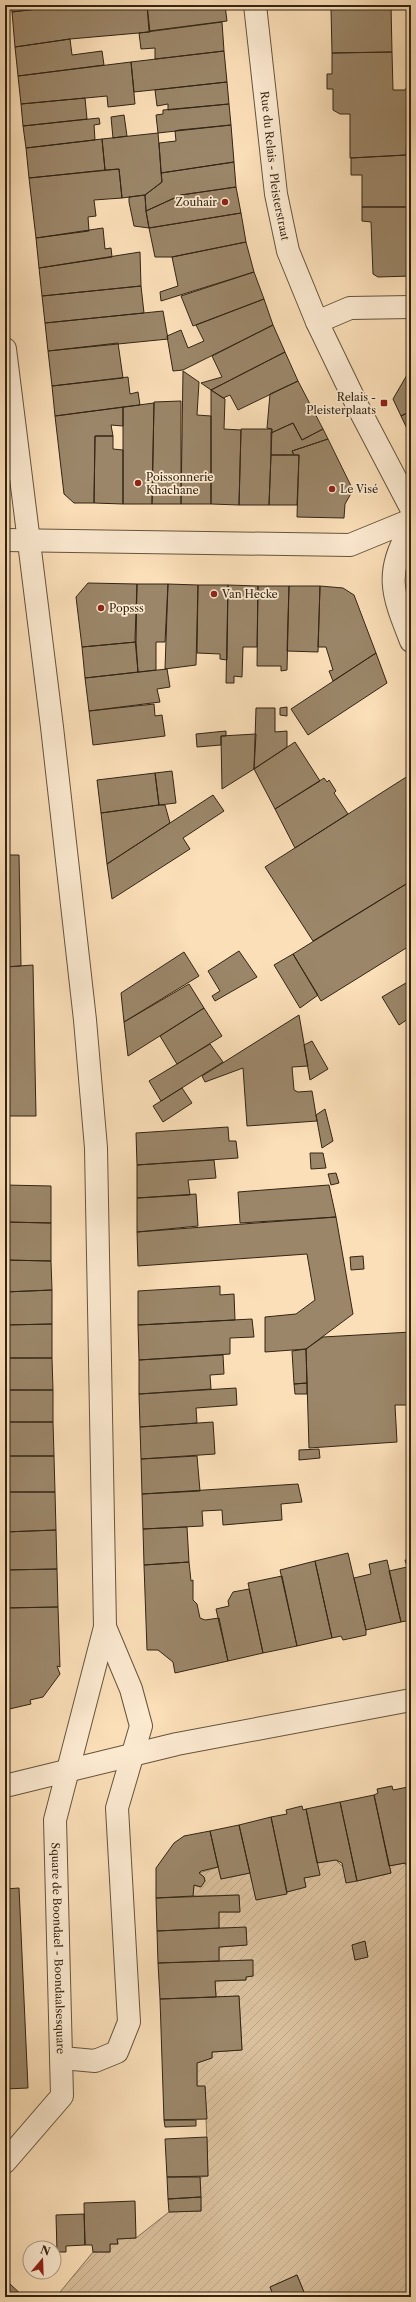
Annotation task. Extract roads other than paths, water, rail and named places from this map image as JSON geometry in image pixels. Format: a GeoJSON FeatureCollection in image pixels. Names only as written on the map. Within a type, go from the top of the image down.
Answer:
{"type":"FeatureCollection","features":[{"type":"Feature","properties":{"kind":"street","name":"Rue du Relais - Pleisterstraat"},"geometry":{"type":"LineString","coordinates":[[255,5],[276,194],[288,251],[317,322],[358,407],[411,508]]}},
{"type":"Feature","properties":{"kind":"street"},"geometry":{"type":"LineString","coordinates":[[317,322],[350,308],[411,307]]}},
{"type":"Feature","properties":{"kind":"street"},"geometry":{"type":"LineString","coordinates":[[5,349],[29,540],[83,1004],[96,1148],[105,1627]]}},
{"type":"Feature","properties":{"kind":"street"},"geometry":{"type":"LineString","coordinates":[[5,540],[350,545],[411,520]]}},
{"type":"Feature","properties":{"kind":"street"},"geometry":{"type":"LineString","coordinates":[[411,527],[399,549],[393,573],[397,607],[411,641]]}},
{"type":"Feature","properties":{"kind":"street","name":"Square de Boondael - Boondaalsesquare"},"geometry":{"type":"LineString","coordinates":[[105,1627],[131,1689],[141,1726],[117,1808],[129,2022],[117,2052],[95,2061],[62,2058],[55,1820],[105,1627]]}},
{"type":"Feature","properties":{"kind":"street"},"geometry":{"type":"LineString","coordinates":[[5,1786],[177,1744],[411,1700]]}},
{"type":"Feature","properties":{"kind":"street"},"geometry":{"type":"LineString","coordinates":[[5,2162],[62,2096],[62,2058]]}},
{"type":"Feature","properties":{"kind":"place","name":"Zouhair"},"geometry":{"type":"Point","coordinates":[225,202]}},
{"type":"Feature","properties":{"kind":"place","name":"Relais - Pleisterplaats"},"geometry":{"type":"Point","coordinates":[384,403]}},
{"type":"Feature","properties":{"kind":"place","name":"Poissonnerie Khachane"},"geometry":{"type":"Point","coordinates":[138,483]}},
{"type":"Feature","properties":{"kind":"place","name":"Le Visé"},"geometry":{"type":"Point","coordinates":[332,489]}},
{"type":"Feature","properties":{"kind":"place","name":"Van Hecke"},"geometry":{"type":"Point","coordinates":[214,594]}},
{"type":"Feature","properties":{"kind":"place","name":"Popsss"},"geometry":{"type":"Point","coordinates":[101,608]}}]}
